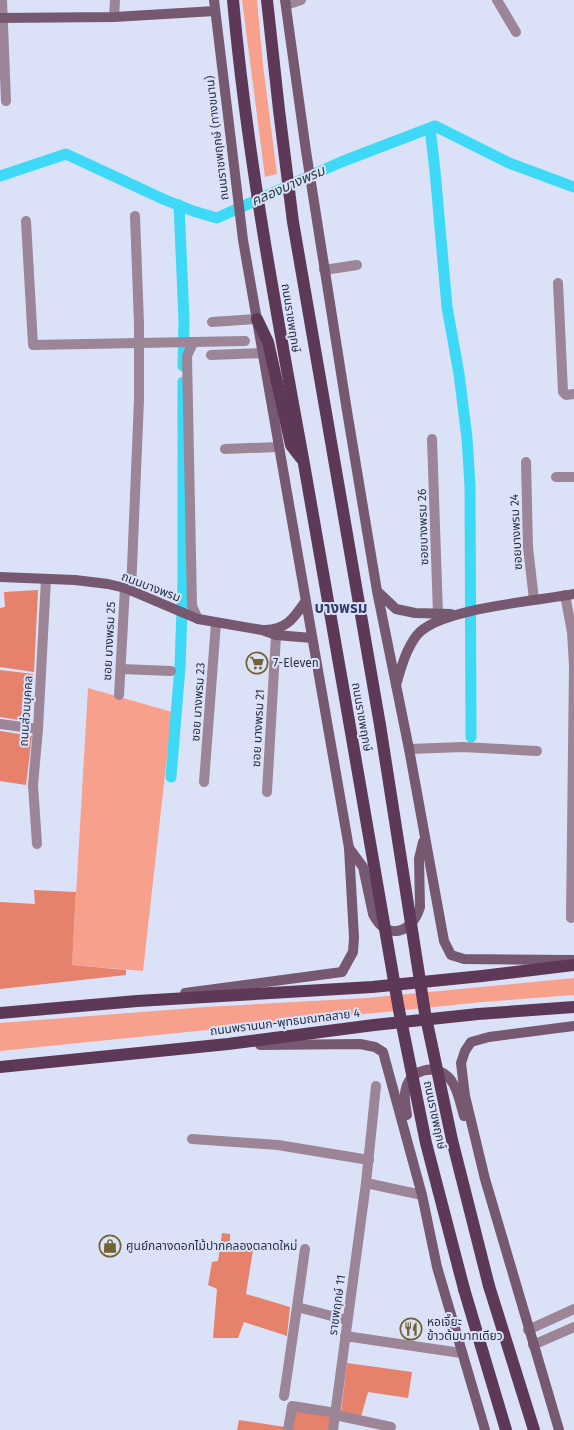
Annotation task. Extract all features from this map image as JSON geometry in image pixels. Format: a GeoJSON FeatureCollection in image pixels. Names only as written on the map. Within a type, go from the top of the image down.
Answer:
{"type":"FeatureCollection","features":[{"type":"Feature","properties":{"kind":"main road","name":"ถนนราชพฤกษ์"},"geometry":{"type":"LineString","coordinates":[[233,0],[263,232],[401,1019],[426,1143],[464,1289],[506,1430]]}},
{"type":"Feature","properties":{"kind":"main road","name":"ถนนราชพฤกษ์"},"geometry":{"type":"LineString","coordinates":[[267,0],[293,222],[380,725],[425,1013],[452,1140],[488,1286],[534,1430]]}},
{"type":"Feature","properties":{"kind":"main road"},"geometry":{"type":"LineString","coordinates":[[286,3],[315,214],[338,358],[395,686],[409,749],[424,839],[446,948],[454,956],[464,959],[574,960]]}},
{"type":"Feature","properties":{"kind":"main road"},"geometry":{"type":"LineString","coordinates":[[1,18],[114,17],[215,5]]}},
{"type":"Feature","properties":{"kind":"main road","name":"ถนนราชพฤกษ์ (ทางขนาน)"},"geometry":{"type":"LineString","coordinates":[[215,5],[236,194],[264,357]]}},
{"type":"Feature","properties":{"kind":"main road"},"geometry":{"type":"LineString","coordinates":[[258,319],[268,342],[291,445],[304,462]]}},
{"type":"Feature","properties":{"kind":"main road"},"geometry":{"type":"LineString","coordinates":[[137,1001],[342,972],[353,952],[354,938],[349,848],[264,357]]}},
{"type":"Feature","properties":{"kind":"main road","name":"ถนนบางพรม"},"geometry":{"type":"LineString","coordinates":[[0,577],[75,580],[108,584],[128,590],[196,618],[262,630],[275,630],[282,627],[292,620],[306,602]]}},
{"type":"Feature","properties":{"kind":"main road"},"geometry":{"type":"LineString","coordinates":[[378,591],[396,609],[415,613],[456,614]]}},
{"type":"Feature","properties":{"kind":"main road"},"geometry":{"type":"LineString","coordinates":[[395,686],[408,650],[417,634],[432,624],[456,614],[570,594]]}},
{"type":"Feature","properties":{"kind":"main road","name":"ถนนบางพรม"},"geometry":{"type":"LineString","coordinates":[[262,630],[276,636],[312,638]]}},
{"type":"Feature","properties":{"kind":"main road"},"geometry":{"type":"LineString","coordinates":[[349,848],[363,867],[376,921],[382,927],[396,931],[410,926],[415,920],[420,907],[419,859],[424,839]]}},
{"type":"Feature","properties":{"kind":"main road","name":"ถนนพรานนก-พุทธมณฑลสาย 4"},"geometry":{"type":"LineString","coordinates":[[0,1013],[137,1001],[372,987],[574,965]]}},
{"type":"Feature","properties":{"kind":"main road","name":"ถนนพรานนก-พุทธมณฑลสาย 4"},"geometry":{"type":"LineString","coordinates":[[0,1066],[228,1044],[478,1014],[574,1007]]}},
{"type":"Feature","properties":{"kind":"main road"},"geometry":{"type":"LineString","coordinates":[[485,1179],[462,1078],[461,1063],[465,1051],[471,1042],[489,1036],[574,1026]]}},
{"type":"Feature","properties":{"kind":"main road"},"geometry":{"type":"LineString","coordinates":[[228,1044],[360,1044],[375,1047],[383,1052],[421,1191]]}},
{"type":"Feature","properties":{"kind":"main road"},"geometry":{"type":"LineString","coordinates":[[485,1430],[437,1267],[404,1098],[408,1081],[423,1070],[432,1069],[440,1071],[448,1076],[453,1083],[485,1179],[558,1430]]}},
{"type":"Feature","properties":{"kind":"street"},"geometry":{"type":"LineString","coordinates":[[2,0],[1,18],[6,101]]}},
{"type":"Feature","properties":{"kind":"street"},"geometry":{"type":"LineString","coordinates":[[114,17],[115,0]]}},
{"type":"Feature","properties":{"kind":"street"},"geometry":{"type":"LineString","coordinates":[[286,3],[301,0]]}},
{"type":"Feature","properties":{"kind":"street"},"geometry":{"type":"LineString","coordinates":[[497,0],[516,32]]}},
{"type":"Feature","properties":{"kind":"street","name":"ซอย บางพรม 25"},"geometry":{"type":"LineString","coordinates":[[119,695],[128,590],[139,400],[135,216]]}},
{"type":"Feature","properties":{"kind":"street"},"geometry":{"type":"LineString","coordinates":[[26,221],[33,345],[245,341]]}},
{"type":"Feature","properties":{"kind":"street"},"geometry":{"type":"LineString","coordinates":[[324,270],[357,265]]}},
{"type":"Feature","properties":{"kind":"street"},"geometry":{"type":"LineString","coordinates":[[558,283],[563,392],[566,395],[574,394]]}},
{"type":"Feature","properties":{"kind":"street"},"geometry":{"type":"LineString","coordinates":[[212,322],[258,319]]}},
{"type":"Feature","properties":{"kind":"street"},"geometry":{"type":"LineString","coordinates":[[188,343],[192,606],[196,618]]}},
{"type":"Feature","properties":{"kind":"street"},"geometry":{"type":"LineString","coordinates":[[212,355],[264,357]]}},
{"type":"Feature","properties":{"kind":"street","name":"ซอยบางพรม 26"},"geometry":{"type":"LineString","coordinates":[[432,439],[438,614]]}},
{"type":"Feature","properties":{"kind":"street"},"geometry":{"type":"LineString","coordinates":[[224,449],[279,447]]}},
{"type":"Feature","properties":{"kind":"street","name":"ซอยบางพรม 24"},"geometry":{"type":"LineString","coordinates":[[526,462],[528,547],[534,600]]}},
{"type":"Feature","properties":{"kind":"street"},"geometry":{"type":"LineString","coordinates":[[556,477],[574,477]]}},
{"type":"Feature","properties":{"kind":"street","name":"ถนนส่วนบุคคล"},"geometry":{"type":"LineString","coordinates":[[37,844],[33,785],[46,579]]}},
{"type":"Feature","properties":{"kind":"street"},"geometry":{"type":"LineString","coordinates":[[570,594],[574,666],[571,918]]}},
{"type":"Feature","properties":{"kind":"street","name":"ซอย บางพรม 23"},"geometry":{"type":"LineString","coordinates":[[204,782],[216,623]]}},
{"type":"Feature","properties":{"kind":"street","name":"ซอย บางพรม 21"},"geometry":{"type":"LineString","coordinates":[[267,792],[276,636]]}},
{"type":"Feature","properties":{"kind":"street"},"geometry":{"type":"LineString","coordinates":[[121,669],[171,671]]}},
{"type":"Feature","properties":{"kind":"street"},"geometry":{"type":"LineString","coordinates":[[0,724],[38,729]]}},
{"type":"Feature","properties":{"kind":"street"},"geometry":{"type":"LineString","coordinates":[[409,749],[463,747],[537,751]]}},
{"type":"Feature","properties":{"kind":"street","name":"ราชพฤกษ์ 11"},"geometry":{"type":"LineString","coordinates":[[333,1430],[366,1183],[376,1086]]}},
{"type":"Feature","properties":{"kind":"street"},"geometry":{"type":"LineString","coordinates":[[192,1139],[278,1145],[368,1160]]}},
{"type":"Feature","properties":{"kind":"street"},"geometry":{"type":"LineString","coordinates":[[366,1183],[421,1191]]}},
{"type":"Feature","properties":{"kind":"street"},"geometry":{"type":"LineString","coordinates":[[284,1396],[305,1249]]}},
{"type":"Feature","properties":{"kind":"street"},"geometry":{"type":"LineString","coordinates":[[296,1307],[347,1320]]}},
{"type":"Feature","properties":{"kind":"street"},"geometry":{"type":"LineString","coordinates":[[528,1330],[574,1309]]}},
{"type":"Feature","properties":{"kind":"street"},"geometry":{"type":"LineString","coordinates":[[533,1345],[574,1327]]}},
{"type":"Feature","properties":{"kind":"street"},"geometry":{"type":"LineString","coordinates":[[345,1336],[461,1353]]}},
{"type":"Feature","properties":{"kind":"street"},"geometry":{"type":"LineString","coordinates":[[288,1430],[292,1406],[391,1427]]}},
{"type":"Feature","properties":{"kind":"shaded area"},"geometry":{"type":"Polygon","coordinates":[[[242,0],[257,0],[277,174],[265,177],[242,0]]]}},
{"type":"Feature","properties":{"kind":"shaded area"},"geometry":{"type":"Polygon","coordinates":[[[38,590],[34,672],[0,667],[0,608],[5,607],[4,592],[38,590]]]}},
{"type":"Feature","properties":{"kind":"shaded area"},"geometry":{"type":"Polygon","coordinates":[[[0,670],[33,674],[30,722],[0,717],[0,670]]]}},
{"type":"Feature","properties":{"kind":"shaded area"},"geometry":{"type":"Polygon","coordinates":[[[88,688],[172,712],[143,971],[72,965],[88,688]]]}},
{"type":"Feature","properties":{"kind":"shaded area"},"geometry":{"type":"Polygon","coordinates":[[[0,731],[32,736],[26,785],[0,781],[0,731]]]}},
{"type":"Feature","properties":{"kind":"shaded area"},"geometry":{"type":"Polygon","coordinates":[[[34,890],[76,892],[72,965],[126,970],[126,975],[0,989],[0,902],[35,904],[34,890]]]}},
{"type":"Feature","properties":{"kind":"shaded area"},"geometry":{"type":"Polygon","coordinates":[[[574,978],[574,995],[483,1002],[0,1051],[0,1023],[206,1007],[367,998],[574,978]]]}},
{"type":"Feature","properties":{"kind":"shaded area"},"geometry":{"type":"Polygon","coordinates":[[[222,1233],[230,1234],[230,1245],[253,1250],[246,1294],[290,1307],[287,1336],[244,1322],[238,1338],[213,1338],[217,1289],[208,1285],[212,1262],[218,1261],[222,1233]]]}},
{"type":"Feature","properties":{"kind":"shaded area"},"geometry":{"type":"Polygon","coordinates":[[[347,1363],[412,1372],[408,1398],[368,1392],[361,1417],[341,1412],[347,1363]]]}},
{"type":"Feature","properties":{"kind":"shaded area"},"geometry":{"type":"Polygon","coordinates":[[[295,1411],[331,1415],[328,1430],[292,1430],[295,1411]]]}},
{"type":"Feature","properties":{"kind":"shaded area"},"geometry":{"type":"Polygon","coordinates":[[[239,1420],[285,1427],[285,1430],[237,1430],[239,1420]]]}},
{"type":"Feature","properties":{"kind":"waterway","name":"คลองบางพรม"},"geometry":{"type":"LineString","coordinates":[[0,176],[66,154],[163,199],[217,218],[341,162],[435,126],[509,163],[574,187]]}},
{"type":"Feature","properties":{"kind":"waterway"},"geometry":{"type":"LineString","coordinates":[[430,128],[447,307],[459,374],[467,438],[470,486],[471,737]]}},
{"type":"Feature","properties":{"kind":"waterway"},"geometry":{"type":"LineString","coordinates":[[179,205],[184,320],[183,366]]}},
{"type":"Feature","properties":{"kind":"waterway"},"geometry":{"type":"LineString","coordinates":[[171,777],[180,667],[183,581],[183,382]]}},
{"type":"Feature","properties":{"kind":"place","name":"7-Eleven"},"geometry":{"type":"Point","coordinates":[257,663]}},
{"type":"Feature","properties":{"kind":"place","name":"ศูนย์กลางดอกไม้ปากคลองตลาดใหม่"},"geometry":{"type":"Point","coordinates":[110,1246]}},
{"type":"Feature","properties":{"kind":"place","name":"หอเจี๊ยะ ข้าวต้มบาทเดียว"},"geometry":{"type":"Point","coordinates":[411,1329]}},
{"type":"Feature","properties":{"kind":"district","name":"บางพรม"},"geometry":{"type":"Point","coordinates":[341,608]}}]}
